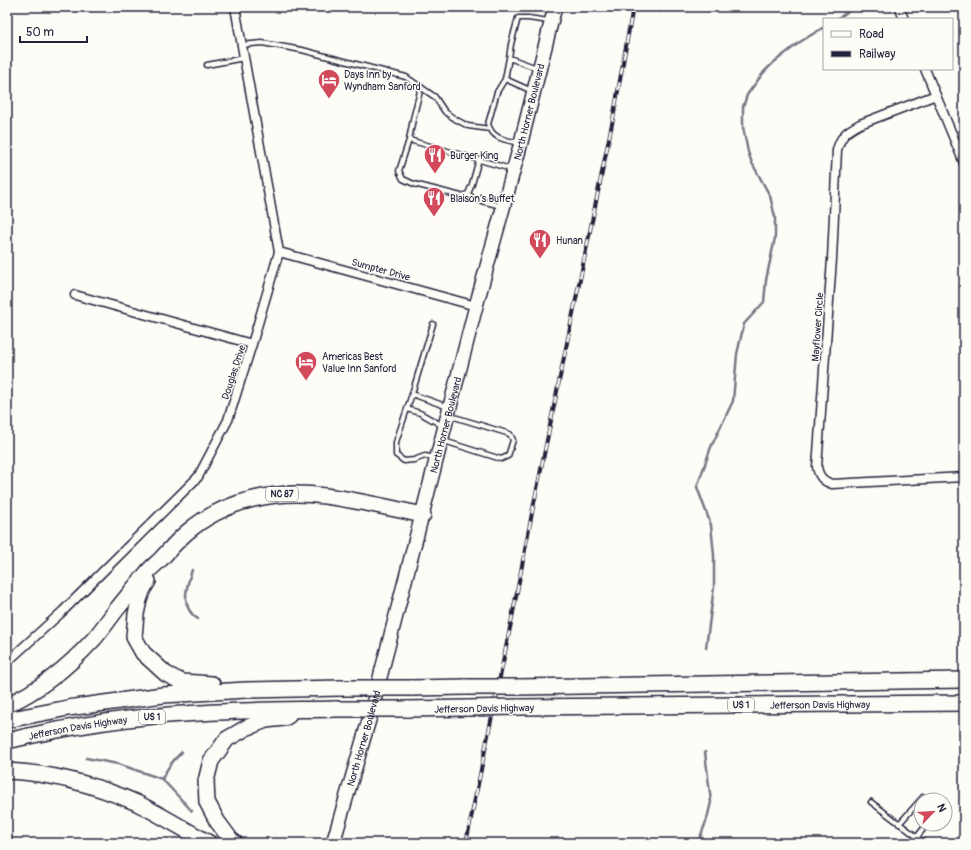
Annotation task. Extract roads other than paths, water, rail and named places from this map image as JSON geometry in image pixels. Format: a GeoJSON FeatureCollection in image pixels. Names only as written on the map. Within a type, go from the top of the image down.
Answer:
{"type":"FeatureCollection","features":[{"type":"Feature","properties":{"kind":"highway","name":"NC 87"},"geometry":{"type":"LineString","coordinates":[[286,689],[246,682],[212,684],[182,682],[166,674],[143,653],[134,637],[138,600],[160,560],[187,532],[210,516],[223,509],[264,496],[293,494],[324,496],[422,515]]}},
{"type":"Feature","properties":{"kind":"highway"},"geometry":{"type":"LineString","coordinates":[[7,705],[32,692],[67,665],[94,639],[146,573],[160,560]]}},
{"type":"Feature","properties":{"kind":"highway","name":"Jefferson Davis Highway"},"geometry":{"type":"LineString","coordinates":[[7,720],[68,708],[163,695],[246,690],[964,680]]}},
{"type":"Feature","properties":{"kind":"highway","name":"Jefferson Davis Highway"},"geometry":{"type":"LineString","coordinates":[[7,741],[74,727],[142,718],[198,713],[270,710],[964,703]]}},
{"type":"Feature","properties":{"kind":"highway"},"geometry":{"type":"LineString","coordinates":[[235,843],[217,821],[207,802],[206,781],[211,761],[226,739],[246,728],[266,720],[284,718],[299,709]]}},
{"type":"Feature","properties":{"kind":"highway"},"geometry":{"type":"LineString","coordinates":[[7,771],[21,771],[67,779],[98,788],[138,804],[209,843]]}},
{"type":"Feature","properties":{"kind":"main road","name":"North Horner Boulevard"},"geometry":{"type":"LineString","coordinates":[[333,843],[368,720],[556,7]]}},
{"type":"Feature","properties":{"kind":"street","name":"Douglas Drive"},"geometry":{"type":"LineString","coordinates":[[7,662],[69,606],[198,477],[228,420],[279,252],[235,7]]}},
{"type":"Feature","properties":{"kind":"street"},"geometry":{"type":"LineString","coordinates":[[898,7],[904,18]]}},
{"type":"Feature","properties":{"kind":"street"},"geometry":{"type":"LineString","coordinates":[[925,70],[964,163]]}},
{"type":"Feature","properties":{"kind":"street","name":"Mayflower Circle"},"geometry":{"type":"LineString","coordinates":[[936,95],[860,124],[845,134],[841,139],[837,150],[832,259],[817,467],[823,481],[832,484],[964,477]]}},
{"type":"Feature","properties":{"kind":"street","name":"Sumpter Drive"},"geometry":{"type":"LineString","coordinates":[[279,252],[476,306]]}},
{"type":"Feature","properties":{"kind":"street"},"geometry":{"type":"LineString","coordinates":[[75,295],[252,344]]}},
{"type":"Feature","properties":{"kind":"lane"},"geometry":{"type":"LineString","coordinates":[[648,7],[660,9],[662,7]]}},
{"type":"Feature","properties":{"kind":"lane"},"geometry":{"type":"LineString","coordinates":[[521,144],[497,137],[490,129],[488,124],[497,92],[505,79],[511,44],[518,18],[552,22]]}},
{"type":"Feature","properties":{"kind":"lane"},"geometry":{"type":"LineString","coordinates":[[242,45],[262,42],[302,50],[406,77],[421,88],[436,96],[445,112],[456,120],[468,126],[490,129]]}},
{"type":"Feature","properties":{"kind":"lane"},"geometry":{"type":"LineString","coordinates":[[207,65],[245,58]]}},
{"type":"Feature","properties":{"kind":"lane"},"geometry":{"type":"LineString","coordinates":[[509,58],[540,69]]}},
{"type":"Feature","properties":{"kind":"lane"},"geometry":{"type":"LineString","coordinates":[[505,79],[534,92]]}},
{"type":"Feature","properties":{"kind":"lane"},"geometry":{"type":"LineString","coordinates":[[421,88],[409,140],[399,171],[402,178],[414,184],[461,196],[468,194]]}},
{"type":"Feature","properties":{"kind":"lane"},"geometry":{"type":"LineString","coordinates":[[409,140],[514,169]]}},
{"type":"Feature","properties":{"kind":"lane"},"geometry":{"type":"LineString","coordinates":[[468,194],[479,159]]}},
{"type":"Feature","properties":{"kind":"lane"},"geometry":{"type":"LineString","coordinates":[[468,194],[474,199],[504,206]]}},
{"type":"Feature","properties":{"kind":"lane"},"geometry":{"type":"LineString","coordinates":[[433,324],[396,442],[396,455],[404,461],[414,460],[425,456],[437,458]]}},
{"type":"Feature","properties":{"kind":"lane"},"geometry":{"type":"LineString","coordinates":[[407,409],[446,422],[510,434],[513,440],[508,456],[501,458],[446,422],[412,394]]}},
{"type":"Feature","properties":{"kind":"lane"},"geometry":{"type":"LineString","coordinates":[[871,802],[925,843]]}},
{"type":"Feature","properties":{"kind":"lane"},"geometry":{"type":"LineString","coordinates":[[899,824],[913,808]]}},
{"type":"Feature","properties":{"kind":"lane"},"geometry":{"type":"LineString","coordinates":[[917,837],[921,832]]}},
{"type":"Feature","properties":{"kind":"waterway"},"geometry":{"type":"LineString","coordinates":[[838,18],[849,11],[850,7]]}},
{"type":"Feature","properties":{"kind":"waterway"},"geometry":{"type":"LineString","coordinates":[[706,648],[714,587],[714,555],[711,525],[697,487],[711,447],[733,401],[737,354],[744,324],[764,302],[766,280],[775,238],[775,217],[770,196],[752,163],[748,152],[743,127],[743,107],[747,95],[764,72],[773,63],[800,42],[823,28]]}},
{"type":"Feature","properties":{"kind":"waterway"},"geometry":{"type":"LineString","coordinates":[[192,570],[186,597],[189,609],[198,619]]}},
{"type":"Feature","properties":{"kind":"waterway"},"geometry":{"type":"LineString","coordinates":[[162,779],[170,764],[182,752]]}},
{"type":"Feature","properties":{"kind":"waterway"},"geometry":{"type":"LineString","coordinates":[[698,843],[707,819],[711,802],[705,752]]}},
{"type":"Feature","properties":{"kind":"waterway"},"geometry":{"type":"LineString","coordinates":[[86,758],[118,764],[162,779],[192,811]]}},
{"type":"Feature","properties":{"kind":"railway"},"geometry":{"type":"LineString","coordinates":[[466,843],[613,119],[633,7]]}},
{"type":"Feature","properties":{"kind":"place","name":"Days Inn by Wyndham Sanford"},"geometry":{"type":"Point","coordinates":[329,100]}},
{"type":"Feature","properties":{"kind":"place","name":"Burger King"},"geometry":{"type":"Point","coordinates":[435,174]}},
{"type":"Feature","properties":{"kind":"place","name":"Blaison’s Buffet"},"geometry":{"type":"Point","coordinates":[434,218]}},
{"type":"Feature","properties":{"kind":"place","name":"Hunan"},"geometry":{"type":"Point","coordinates":[540,260]}},
{"type":"Feature","properties":{"kind":"place","name":"Americas Best Value Inn Sanford"},"geometry":{"type":"Point","coordinates":[306,382]}}]}
